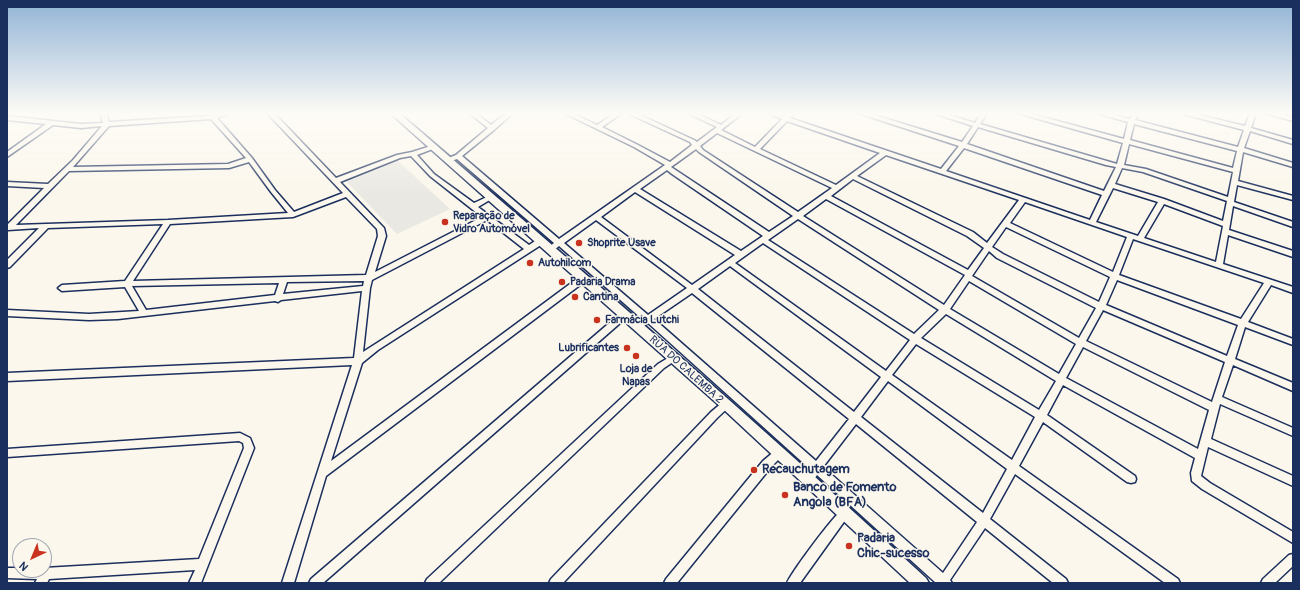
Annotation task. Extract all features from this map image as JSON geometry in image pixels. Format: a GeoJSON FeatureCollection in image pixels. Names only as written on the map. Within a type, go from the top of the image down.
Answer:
{"type":"FeatureCollection","features":[{"type":"Feature","properties":{"kind":"main road","name":"RUA DO CALEMBA 2"},"geometry":{"type":"LineString","coordinates":[[426,141],[433,147],[453,158],[491,197],[541,241],[555,246],[584,279],[846,512],[922,583]]}},
{"type":"Feature","properties":{"kind":"street"},"geometry":{"type":"LineString","coordinates":[[7,155],[27,141]]}},
{"type":"Feature","properties":{"kind":"street"},"geometry":{"type":"LineString","coordinates":[[8,228],[68,168],[92,141]]}},
{"type":"Feature","properties":{"kind":"street"},"geometry":{"type":"LineString","coordinates":[[234,141],[293,215]]}},
{"type":"Feature","properties":{"kind":"street"},"geometry":{"type":"LineString","coordinates":[[288,583],[358,361],[366,288],[382,236],[380,228],[297,141]]}},
{"type":"Feature","properties":{"kind":"street"},"geometry":{"type":"LineString","coordinates":[[476,141],[453,158],[555,246],[648,319],[944,582],[984,521],[1135,238],[1162,201]]}},
{"type":"Feature","properties":{"kind":"street"},"geometry":{"type":"LineString","coordinates":[[624,141],[669,166],[674,173],[766,238],[915,339],[1041,416],[1131,479]]}},
{"type":"Feature","properties":{"kind":"street"},"geometry":{"type":"LineString","coordinates":[[691,141],[696,146],[798,216],[945,310],[1061,379],[1200,456]]}},
{"type":"Feature","properties":{"kind":"street"},"geometry":{"type":"LineString","coordinates":[[555,246],[703,141]]}},
{"type":"Feature","properties":{"kind":"street"},"geometry":{"type":"LineString","coordinates":[[740,141],[756,150],[837,188]]}},
{"type":"Feature","properties":{"kind":"street"},"geometry":{"type":"LineString","coordinates":[[756,150],[765,141]]}},
{"type":"Feature","properties":{"kind":"street"},"geometry":{"type":"LineString","coordinates":[[854,141],[1135,238],[1293,290]]}},
{"type":"Feature","properties":{"kind":"street"},"geometry":{"type":"LineString","coordinates":[[949,141],[1108,194]]}},
{"type":"Feature","properties":{"kind":"street"},"geometry":{"type":"LineString","coordinates":[[942,172],[966,141]]}},
{"type":"Feature","properties":{"kind":"street"},"geometry":{"type":"LineString","coordinates":[[1029,141],[1108,164],[1144,170],[1293,225]]}},
{"type":"Feature","properties":{"kind":"street"},"geometry":{"type":"LineString","coordinates":[[1121,141],[1236,171]]}},
{"type":"Feature","properties":{"kind":"street"},"geometry":{"type":"LineString","coordinates":[[1203,141],[1293,165]]}},
{"type":"Feature","properties":{"kind":"street"},"geometry":{"type":"LineString","coordinates":[[1219,265],[1240,150],[1244,141]]}},
{"type":"Feature","properties":{"kind":"street"},"geometry":{"type":"LineString","coordinates":[[1092,222],[1108,194],[1120,166],[1126,142]]}},
{"type":"Feature","properties":{"kind":"street"},"geometry":{"type":"LineString","coordinates":[[336,181],[399,156],[414,154],[433,147]]}},
{"type":"Feature","properties":{"kind":"street"},"geometry":{"type":"LineString","coordinates":[[638,326],[798,216],[885,152]]}},
{"type":"Feature","properties":{"kind":"street"},"geometry":{"type":"LineString","coordinates":[[414,154],[415,158],[432,175],[528,248]]}},
{"type":"Feature","properties":{"kind":"street"},"geometry":{"type":"LineString","coordinates":[[68,168],[229,166],[250,159]]}},
{"type":"Feature","properties":{"kind":"street"},"geometry":{"type":"LineString","coordinates":[[852,176],[970,234],[1000,256],[1100,306],[1293,387]]}},
{"type":"Feature","properties":{"kind":"street"},"geometry":{"type":"LineString","coordinates":[[1234,182],[1293,198]]}},
{"type":"Feature","properties":{"kind":"street"},"geometry":{"type":"LineString","coordinates":[[7,184],[50,186]]}},
{"type":"Feature","properties":{"kind":"street"},"geometry":{"type":"LineString","coordinates":[[1111,184],[1162,201],[1293,254]]}},
{"type":"Feature","properties":{"kind":"street"},"geometry":{"type":"LineString","coordinates":[[635,189],[741,255]]}},
{"type":"Feature","properties":{"kind":"street"},"geometry":{"type":"LineString","coordinates":[[8,228],[168,222],[293,215],[348,194]]}},
{"type":"Feature","properties":{"kind":"street"},"geometry":{"type":"LineString","coordinates":[[826,196],[968,275],[1080,342],[1216,404],[1293,432]]}},
{"type":"Feature","properties":{"kind":"street"},"geometry":{"type":"LineString","coordinates":[[474,206],[491,197]]}},
{"type":"Feature","properties":{"kind":"street"},"geometry":{"type":"LineString","coordinates":[[808,479],[815,467],[915,339],[945,310],[968,275],[1024,199]]}},
{"type":"Feature","properties":{"kind":"street"},"geometry":{"type":"LineString","coordinates":[[62,288],[127,284],[370,278],[487,217]]}},
{"type":"Feature","properties":{"kind":"street"},"geometry":{"type":"LineString","coordinates":[[596,217],[693,289],[1062,583]]}},
{"type":"Feature","properties":{"kind":"street"},"geometry":{"type":"LineString","coordinates":[[7,219],[17,220]]}},
{"type":"Feature","properties":{"kind":"street"},"geometry":{"type":"LineString","coordinates":[[127,284],[168,222]]}},
{"type":"Feature","properties":{"kind":"street"},"geometry":{"type":"LineString","coordinates":[[1005,224],[1115,276],[1293,342]]}},
{"type":"Feature","properties":{"kind":"street"},"geometry":{"type":"LineString","coordinates":[[7,265],[46,226]]}},
{"type":"Feature","properties":{"kind":"street"},"geometry":{"type":"LineString","coordinates":[[7,377],[358,361],[375,348],[541,241]]}},
{"type":"Feature","properties":{"kind":"street"},"geometry":{"type":"LineString","coordinates":[[730,263],[1174,583]]}},
{"type":"Feature","properties":{"kind":"street"},"geometry":{"type":"LineString","coordinates":[[278,299],[284,279]]}},
{"type":"Feature","properties":{"kind":"street"},"geometry":{"type":"LineString","coordinates":[[322,473],[584,279]]}},
{"type":"Feature","properties":{"kind":"street"},"geometry":{"type":"LineString","coordinates":[[1269,282],[1242,324],[1200,456],[1196,478],[1206,486],[1293,538]]}},
{"type":"Feature","properties":{"kind":"street"},"geometry":{"type":"LineString","coordinates":[[127,284],[144,313]]}},
{"type":"Feature","properties":{"kind":"street"},"geometry":{"type":"LineString","coordinates":[[7,313],[89,318],[278,299],[366,288]]}},
{"type":"Feature","properties":{"kind":"street"},"geometry":{"type":"LineString","coordinates":[[315,583],[624,315]]}},
{"type":"Feature","properties":{"kind":"street"},"geometry":{"type":"LineString","coordinates":[[431,583],[672,358]]}},
{"type":"Feature","properties":{"kind":"street"},"geometry":{"type":"LineString","coordinates":[[555,583],[714,415],[726,405]]}},
{"type":"Feature","properties":{"kind":"street"},"geometry":{"type":"LineString","coordinates":[[7,453],[240,437],[247,441],[249,448],[196,583]]}},
{"type":"Feature","properties":{"kind":"street"},"geometry":{"type":"LineString","coordinates":[[1206,441],[1293,481]]}},
{"type":"Feature","properties":{"kind":"street"},"geometry":{"type":"LineString","coordinates":[[670,583],[767,464],[779,453]]}},
{"type":"Feature","properties":{"kind":"street"},"geometry":{"type":"LineString","coordinates":[[793,583],[834,526],[846,512]]}},
{"type":"Feature","properties":{"kind":"street"},"geometry":{"type":"LineString","coordinates":[[1267,583],[1293,559]]}},
{"type":"Feature","properties":{"kind":"street"},"geometry":{"type":"LineString","coordinates":[[52,577],[203,564]]}},
{"type":"Feature","properties":{"kind":"shaded area"},"geometry":{"type":"Polygon","coordinates":[[[397,160],[450,209],[397,234],[346,181],[397,160]]]}},
{"type":"Feature","properties":{"kind":"place","name":"Reparação de Vidro Automóvel"},"geometry":{"type":"Point","coordinates":[445,222]}},
{"type":"Feature","properties":{"kind":"place","name":"Shoprite Usave"},"geometry":{"type":"Point","coordinates":[579,243]}},
{"type":"Feature","properties":{"kind":"place","name":"Autohilcom"},"geometry":{"type":"Point","coordinates":[530,263]}},
{"type":"Feature","properties":{"kind":"place","name":"Padaria Drama"},"geometry":{"type":"Point","coordinates":[562,282]}},
{"type":"Feature","properties":{"kind":"place","name":"Cantina"},"geometry":{"type":"Point","coordinates":[575,297]}},
{"type":"Feature","properties":{"kind":"place","name":"Farmácia Lutchi"},"geometry":{"type":"Point","coordinates":[597,320]}},
{"type":"Feature","properties":{"kind":"place","name":"Lubrificantes"},"geometry":{"type":"Point","coordinates":[627,348]}},
{"type":"Feature","properties":{"kind":"place","name":"Loja de Napas"},"geometry":{"type":"Point","coordinates":[636,356]}},
{"type":"Feature","properties":{"kind":"place","name":"Recauchutagem"},"geometry":{"type":"Point","coordinates":[754,470]}},
{"type":"Feature","properties":{"kind":"place","name":"Banco de Fomento Angola (BFA)"},"geometry":{"type":"Point","coordinates":[785,495]}},
{"type":"Feature","properties":{"kind":"place","name":"Padaria Chic-sucesso"},"geometry":{"type":"Point","coordinates":[849,546]}}]}
